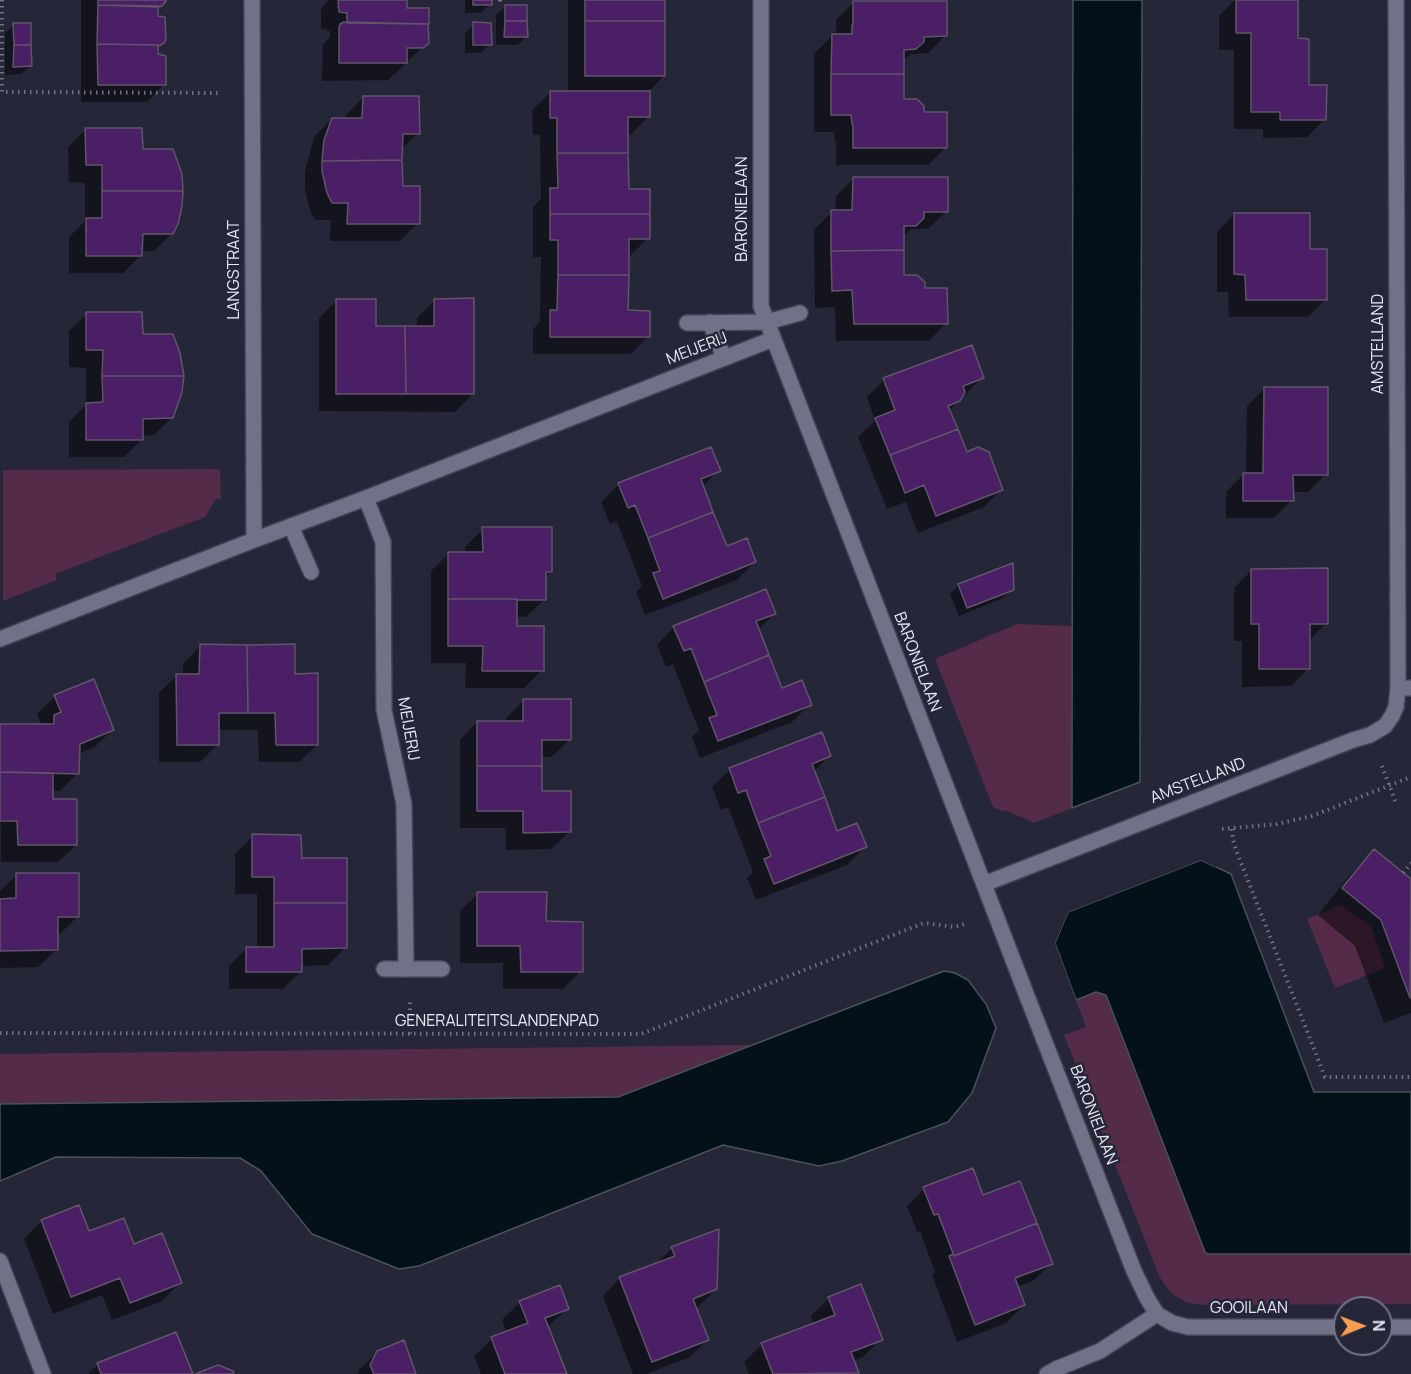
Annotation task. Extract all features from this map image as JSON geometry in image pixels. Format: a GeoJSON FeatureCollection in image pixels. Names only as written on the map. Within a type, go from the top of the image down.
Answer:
{"type":"FeatureCollection","features":[{"type":"Feature","properties":{"kind":"street","name":"LANGSTRAAT"},"geometry":{"type":"LineString","coordinates":[[252,0],[254,540]]}},
{"type":"Feature","properties":{"kind":"street","name":"BARONIELAAN"},"geometry":{"type":"LineString","coordinates":[[761,0],[761,306],[1134,1271],[1157,1314]]}},
{"type":"Feature","properties":{"kind":"street","name":"AMSTELLAND"},"geometry":{"type":"LineString","coordinates":[[984,884],[1380,730],[1392,716],[1405,688],[1396,0]]}},
{"type":"Feature","properties":{"kind":"street"},"geometry":{"type":"LineString","coordinates":[[687,323],[767,322],[800,313]]}},
{"type":"Feature","properties":{"kind":"street"},"geometry":{"type":"LineString","coordinates":[[710,322],[724,358]]}},
{"type":"Feature","properties":{"kind":"street","name":"MEIJERIJ"},"geometry":{"type":"LineString","coordinates":[[0,639],[773,339]]}},
{"type":"Feature","properties":{"kind":"street","name":"MEIJERIJ"},"geometry":{"type":"LineString","coordinates":[[366,498],[383,542],[384,710],[404,804],[406,969]]}},
{"type":"Feature","properties":{"kind":"street"},"geometry":{"type":"LineString","coordinates":[[291,526],[310,573]]}},
{"type":"Feature","properties":{"kind":"street"},"geometry":{"type":"LineString","coordinates":[[384,969],[442,969]]}},
{"type":"Feature","properties":{"kind":"street"},"geometry":{"type":"LineString","coordinates":[[0,1262],[43,1374]]}},
{"type":"Feature","properties":{"kind":"street"},"geometry":{"type":"LineString","coordinates":[[1053,1372],[1100,1351],[1157,1314]]}},
{"type":"Feature","properties":{"kind":"street","name":"GOOILAAN"},"geometry":{"type":"LineString","coordinates":[[1157,1314],[1172,1323],[1188,1327],[1333,1327]]}},
{"type":"Feature","properties":{"kind":"street"},"geometry":{"type":"LineString","coordinates":[[1393,1327],[1411,1327]]}},
{"type":"Feature","properties":{"kind":"path"},"geometry":{"type":"LineString","coordinates":[[2,0],[1,93],[202,92]]}},
{"type":"Feature","properties":{"kind":"path"},"geometry":{"type":"LineString","coordinates":[[500,0],[500,6]]}},
{"type":"Feature","properties":{"kind":"path"},"geometry":{"type":"LineString","coordinates":[[1385,774],[1395,803]]}},
{"type":"Feature","properties":{"kind":"path"},"geometry":{"type":"LineString","coordinates":[[1411,777],[1312,816],[1277,824],[1232,829],[1236,850],[1325,1077],[1411,1077]]}},
{"type":"Feature","properties":{"kind":"path"},"geometry":{"type":"LineString","coordinates":[[1403,873],[1411,863]]}},
{"type":"Feature","properties":{"kind":"path","name":"GENERALITEITSLANDENPAD"},"geometry":{"type":"LineString","coordinates":[[0,1033],[641,1034],[924,922],[955,927],[972,921]]}},
{"type":"Feature","properties":{"kind":"path"},"geometry":{"type":"LineString","coordinates":[[410,1001],[410,1034]]}},
{"type":"Feature","properties":{"kind":"shaded area"},"geometry":{"type":"Polygon","coordinates":[[[1073,0],[1142,0],[1140,782],[1072,808],[1073,0]]]}},
{"type":"Feature","properties":{"kind":"shaded area"},"geometry":{"type":"Polygon","coordinates":[[[220,469],[221,500],[216,498],[205,517],[55,574],[57,580],[3,601],[3,470],[220,469]]]}},
{"type":"Feature","properties":{"kind":"shaded area"},"geometry":{"type":"Polygon","coordinates":[[[1017,624],[1072,626],[1072,808],[1034,823],[993,807],[935,659],[1017,624]]]}},
{"type":"Feature","properties":{"kind":"shaded area"},"geometry":{"type":"Polygon","coordinates":[[[1201,860],[1231,874],[1314,1092],[1411,1092],[1411,1254],[1208,1254],[1205,1252],[1106,995],[1096,992],[1076,1000],[1055,943],[1068,912],[1201,860]]]}},
{"type":"Feature","properties":{"kind":"shaded area"},"geometry":{"type":"Polygon","coordinates":[[[1341,905],[1371,927],[1385,968],[1335,988],[1307,919],[1341,905]]]}},
{"type":"Feature","properties":{"kind":"shaded area"},"geometry":{"type":"Polygon","coordinates":[[[944,971],[955,973],[968,980],[986,1004],[996,1028],[972,1093],[948,1122],[842,1161],[819,1166],[723,1145],[419,1266],[399,1269],[312,1234],[261,1171],[240,1158],[56,1157],[0,1181],[0,1104],[618,1097],[944,971]]]}},
{"type":"Feature","properties":{"kind":"shaded area"},"geometry":{"type":"Polygon","coordinates":[[[1097,991],[1105,995],[1205,1252],[1208,1254],[1411,1254],[1411,1304],[1393,1304],[1393,1296],[1333,1296],[1333,1304],[1203,1305],[1188,1303],[1174,1295],[1159,1276],[1064,1035],[1086,1027],[1076,1000],[1097,991]]]}},
{"type":"Feature","properties":{"kind":"shaded area"},"geometry":{"type":"Polygon","coordinates":[[[752,1045],[618,1097],[0,1104],[0,1054],[752,1045]]]}},
{"type":"Feature","properties":{"kind":"pier"},"geometry":{"type":"Polygon","coordinates":[[[1200,858],[1218,865],[1216,867],[1201,860],[1068,912],[1055,943],[1077,1003],[1074,1002],[1052,943],[1066,909],[1200,858]]]}},
{"type":"Feature","properties":{"kind":"building"},"geometry":{"type":"Polygon","coordinates":[[[98,0],[166,1],[158,7],[98,5],[98,0]]]}},
{"type":"Feature","properties":{"kind":"building"},"geometry":{"type":"Polygon","coordinates":[[[338,0],[407,0],[407,8],[429,8],[429,24],[347,23],[347,13],[339,12],[338,0]]]}},
{"type":"Feature","properties":{"kind":"building"},"geometry":{"type":"Polygon","coordinates":[[[473,0],[492,0],[492,5],[473,5],[473,0]]]}},
{"type":"Feature","properties":{"kind":"building"},"geometry":{"type":"Polygon","coordinates":[[[585,0],[665,0],[665,21],[585,21],[585,0]]]}},
{"type":"Feature","properties":{"kind":"building"},"geometry":{"type":"Polygon","coordinates":[[[1236,0],[1298,0],[1298,38],[1309,39],[1309,85],[1327,85],[1326,120],[1280,120],[1280,112],[1251,112],[1251,33],[1236,33],[1236,0]]]}},
{"type":"Feature","properties":{"kind":"building"},"geometry":{"type":"Polygon","coordinates":[[[853,1],[947,1],[947,36],[924,37],[924,42],[916,49],[904,50],[904,74],[831,74],[832,34],[852,34],[853,1]]]}},
{"type":"Feature","properties":{"kind":"building"},"geometry":{"type":"Polygon","coordinates":[[[98,5],[158,6],[158,16],[165,17],[166,40],[159,46],[97,44],[98,5]]]}},
{"type":"Feature","properties":{"kind":"building"},"geometry":{"type":"Polygon","coordinates":[[[505,5],[527,5],[527,21],[505,21],[505,5]]]}},
{"type":"Feature","properties":{"kind":"building"},"geometry":{"type":"Polygon","coordinates":[[[505,21],[527,21],[528,37],[504,37],[505,21]]]}},
{"type":"Feature","properties":{"kind":"building"},"geometry":{"type":"Polygon","coordinates":[[[585,21],[665,21],[665,76],[585,76],[585,21]]]}},
{"type":"Feature","properties":{"kind":"building"},"geometry":{"type":"Polygon","coordinates":[[[344,22],[428,24],[429,43],[423,48],[407,48],[407,63],[339,63],[339,28],[344,22]]]}},
{"type":"Feature","properties":{"kind":"building"},"geometry":{"type":"Polygon","coordinates":[[[473,22],[491,23],[492,45],[473,45],[473,22]]]}},
{"type":"Feature","properties":{"kind":"building"},"geometry":{"type":"Polygon","coordinates":[[[13,23],[31,23],[31,45],[14,45],[13,23]]]}},
{"type":"Feature","properties":{"kind":"building"},"geometry":{"type":"Polygon","coordinates":[[[97,44],[158,45],[158,54],[166,56],[166,85],[98,85],[97,44]]]}},
{"type":"Feature","properties":{"kind":"building"},"geometry":{"type":"Polygon","coordinates":[[[14,45],[31,45],[32,66],[13,67],[14,45]]]}},
{"type":"Feature","properties":{"kind":"building"},"geometry":{"type":"Polygon","coordinates":[[[831,74],[904,74],[904,99],[917,99],[924,106],[924,112],[947,112],[947,148],[853,148],[851,115],[831,115],[831,74]]]}},
{"type":"Feature","properties":{"kind":"building"},"geometry":{"type":"Polygon","coordinates":[[[550,91],[650,91],[650,117],[628,117],[628,153],[557,153],[557,118],[550,118],[550,91]]]}},
{"type":"Feature","properties":{"kind":"building"},"geometry":{"type":"Polygon","coordinates":[[[363,96],[419,96],[420,134],[403,134],[402,160],[322,161],[324,140],[332,118],[362,118],[363,96]]]}},
{"type":"Feature","properties":{"kind":"building"},"geometry":{"type":"Polygon","coordinates":[[[85,128],[142,128],[143,149],[173,149],[182,174],[183,191],[102,191],[102,165],[86,165],[85,128]]]}},
{"type":"Feature","properties":{"kind":"building"},"geometry":{"type":"Polygon","coordinates":[[[557,153],[628,153],[629,189],[650,189],[650,214],[550,214],[550,188],[558,188],[557,153]]]}},
{"type":"Feature","properties":{"kind":"building"},"geometry":{"type":"Polygon","coordinates":[[[402,160],[403,186],[420,186],[420,224],[347,224],[348,203],[332,203],[327,193],[322,161],[402,160]]]}},
{"type":"Feature","properties":{"kind":"building"},"geometry":{"type":"Polygon","coordinates":[[[853,177],[948,177],[948,212],[924,212],[924,218],[916,226],[904,226],[904,250],[831,251],[831,210],[852,210],[853,177]]]}},
{"type":"Feature","properties":{"kind":"building"},"geometry":{"type":"Polygon","coordinates":[[[102,191],[183,191],[182,207],[173,234],[143,234],[142,256],[86,256],[86,218],[102,218],[102,191]]]}},
{"type":"Feature","properties":{"kind":"building"},"geometry":{"type":"Polygon","coordinates":[[[1234,213],[1310,213],[1310,249],[1327,249],[1327,300],[1246,300],[1245,275],[1234,274],[1234,213]]]}},
{"type":"Feature","properties":{"kind":"building"},"geometry":{"type":"Polygon","coordinates":[[[550,214],[650,214],[650,239],[629,239],[629,275],[558,275],[558,240],[550,240],[550,214]]]}},
{"type":"Feature","properties":{"kind":"building"},"geometry":{"type":"Polygon","coordinates":[[[904,250],[904,275],[917,275],[925,282],[925,288],[947,288],[948,324],[854,324],[852,290],[832,291],[831,251],[904,250]]]}},
{"type":"Feature","properties":{"kind":"building"},"geometry":{"type":"Polygon","coordinates":[[[558,275],[629,275],[628,310],[650,311],[650,337],[550,337],[550,310],[557,310],[558,275]]]}},
{"type":"Feature","properties":{"kind":"building"},"geometry":{"type":"Polygon","coordinates":[[[474,298],[474,394],[406,394],[405,326],[434,326],[434,299],[474,298]]]}},
{"type":"Feature","properties":{"kind":"building"},"geometry":{"type":"Polygon","coordinates":[[[336,299],[376,299],[376,326],[405,326],[406,394],[336,394],[336,299]]]}},
{"type":"Feature","properties":{"kind":"building"},"geometry":{"type":"Polygon","coordinates":[[[86,312],[142,312],[143,334],[173,334],[180,353],[184,376],[102,376],[103,350],[86,350],[86,312]]]}},
{"type":"Feature","properties":{"kind":"building"},"geometry":{"type":"Polygon","coordinates":[[[972,345],[984,378],[963,386],[965,392],[960,401],[948,406],[958,429],[890,455],[875,418],[895,410],[883,378],[972,345]]]}},
{"type":"Feature","properties":{"kind":"building"},"geometry":{"type":"Polygon","coordinates":[[[102,376],[184,376],[182,392],[173,418],[143,419],[143,440],[86,440],[86,403],[103,402],[102,376]]]}},
{"type":"Feature","properties":{"kind":"building"},"geometry":{"type":"Polygon","coordinates":[[[1264,387],[1328,387],[1328,475],[1293,475],[1294,501],[1243,501],[1243,473],[1263,473],[1264,387]]]}},
{"type":"Feature","properties":{"kind":"building"},"geometry":{"type":"Polygon","coordinates":[[[958,429],[967,452],[978,447],[989,452],[1003,490],[936,516],[924,485],[905,493],[890,455],[958,429]]]}},
{"type":"Feature","properties":{"kind":"building"},"geometry":{"type":"Polygon","coordinates":[[[711,447],[721,471],[701,479],[713,512],[648,538],[635,505],[628,508],[618,483],[711,447]]]}},
{"type":"Feature","properties":{"kind":"building"},"geometry":{"type":"Polygon","coordinates":[[[713,512],[727,546],[747,538],[756,562],[663,599],[653,573],[660,571],[648,538],[713,512]]]}},
{"type":"Feature","properties":{"kind":"building"},"geometry":{"type":"Polygon","coordinates":[[[482,527],[552,527],[552,572],[546,572],[546,600],[448,599],[448,552],[483,552],[482,527]]]}},
{"type":"Feature","properties":{"kind":"building"},"geometry":{"type":"Polygon","coordinates":[[[1013,563],[1014,590],[967,608],[958,584],[1013,563]]]}},
{"type":"Feature","properties":{"kind":"building"},"geometry":{"type":"Polygon","coordinates":[[[1328,568],[1328,624],[1310,624],[1310,669],[1259,669],[1259,624],[1251,624],[1251,569],[1328,568]]]}},
{"type":"Feature","properties":{"kind":"building"},"geometry":{"type":"Polygon","coordinates":[[[766,589],[776,614],[756,621],[769,655],[704,682],[691,648],[684,651],[673,626],[766,589]]]}},
{"type":"Feature","properties":{"kind":"building"},"geometry":{"type":"Polygon","coordinates":[[[448,599],[517,599],[517,626],[544,626],[544,671],[482,671],[483,646],[448,646],[448,599]]]}},
{"type":"Feature","properties":{"kind":"building"},"geometry":{"type":"Polygon","coordinates":[[[200,644],[247,645],[248,713],[219,713],[219,745],[177,745],[176,674],[199,674],[200,644]]]}},
{"type":"Feature","properties":{"kind":"building"},"geometry":{"type":"Polygon","coordinates":[[[295,644],[295,674],[318,673],[318,745],[276,745],[275,713],[248,713],[247,645],[295,644]]]}},
{"type":"Feature","properties":{"kind":"building"},"geometry":{"type":"Polygon","coordinates":[[[769,655],[782,688],[802,680],[812,705],[718,741],[709,718],[717,715],[704,682],[769,655]]]}},
{"type":"Feature","properties":{"kind":"building"},"geometry":{"type":"Polygon","coordinates":[[[94,679],[114,730],[80,744],[79,774],[0,772],[0,724],[54,724],[54,715],[61,712],[54,695],[94,679]]]}},
{"type":"Feature","properties":{"kind":"building"},"geometry":{"type":"Polygon","coordinates":[[[523,699],[571,699],[571,740],[542,740],[542,766],[477,766],[477,721],[523,721],[523,699]]]}},
{"type":"Feature","properties":{"kind":"building"},"geometry":{"type":"Polygon","coordinates":[[[822,732],[831,756],[812,764],[825,797],[758,823],[746,790],[738,793],[729,768],[822,732]]]}},
{"type":"Feature","properties":{"kind":"building"},"geometry":{"type":"Polygon","coordinates":[[[477,766],[542,766],[542,791],[571,791],[571,832],[523,833],[523,811],[477,811],[477,766]]]}},
{"type":"Feature","properties":{"kind":"building"},"geometry":{"type":"Polygon","coordinates":[[[0,772],[53,773],[53,799],[77,799],[77,845],[18,845],[17,821],[0,821],[0,772]]]}},
{"type":"Feature","properties":{"kind":"building"},"geometry":{"type":"Polygon","coordinates":[[[825,797],[837,831],[857,823],[867,847],[774,884],[764,859],[771,856],[758,823],[825,797]]]}},
{"type":"Feature","properties":{"kind":"building"},"geometry":{"type":"Polygon","coordinates":[[[252,834],[301,835],[302,858],[347,858],[347,903],[274,903],[274,877],[252,877],[252,834]]]}},
{"type":"Feature","properties":{"kind":"building"},"geometry":{"type":"Polygon","coordinates":[[[1374,849],[1411,879],[1410,998],[1381,920],[1342,888],[1374,849]]]}},
{"type":"Feature","properties":{"kind":"building"},"geometry":{"type":"Polygon","coordinates":[[[16,873],[79,873],[79,917],[58,917],[58,950],[0,951],[0,899],[16,898],[16,873]]]}},
{"type":"Feature","properties":{"kind":"building"},"geometry":{"type":"Polygon","coordinates":[[[477,892],[547,892],[546,921],[583,922],[583,972],[521,972],[520,946],[477,946],[477,892]]]}},
{"type":"Feature","properties":{"kind":"building"},"geometry":{"type":"Polygon","coordinates":[[[274,903],[347,903],[347,948],[302,949],[302,972],[246,972],[246,947],[274,947],[274,903]]]}},
{"type":"Feature","properties":{"kind":"building"},"geometry":{"type":"Polygon","coordinates":[[[973,1168],[983,1195],[1020,1181],[1037,1223],[954,1256],[938,1214],[934,1215],[923,1187],[973,1168]]]}},
{"type":"Feature","properties":{"kind":"building"},"geometry":{"type":"Polygon","coordinates":[[[79,1205],[89,1231],[124,1218],[134,1244],[162,1233],[182,1283],[130,1303],[120,1278],[71,1297],[41,1220],[79,1205]]]}},
{"type":"Feature","properties":{"kind":"building"},"geometry":{"type":"Polygon","coordinates":[[[1037,1223],[1053,1264],[1015,1278],[1025,1305],[975,1325],[949,1256],[1037,1223]]]}},
{"type":"Feature","properties":{"kind":"building"},"geometry":{"type":"Polygon","coordinates":[[[719,1229],[717,1289],[693,1299],[709,1340],[652,1362],[619,1277],[675,1256],[671,1247],[719,1229]]]}},
{"type":"Feature","properties":{"kind":"building"},"geometry":{"type":"Polygon","coordinates":[[[861,1284],[883,1340],[851,1352],[859,1373],[773,1374],[761,1343],[835,1315],[828,1297],[861,1284]]]}},
{"type":"Feature","properties":{"kind":"building"},"geometry":{"type":"Polygon","coordinates":[[[560,1285],[569,1309],[545,1318],[567,1374],[505,1374],[491,1337],[528,1323],[519,1301],[560,1285]]]}},
{"type":"Feature","properties":{"kind":"building"},"geometry":{"type":"Polygon","coordinates":[[[176,1332],[193,1374],[101,1374],[97,1363],[176,1332]]]}},
{"type":"Feature","properties":{"kind":"building"},"geometry":{"type":"Polygon","coordinates":[[[404,1340],[416,1374],[374,1374],[370,1365],[377,1351],[404,1340]]]}},
{"type":"Feature","properties":{"kind":"building"},"geometry":{"type":"Polygon","coordinates":[[[218,1365],[233,1371],[234,1374],[195,1374],[218,1365]]]}}]}
